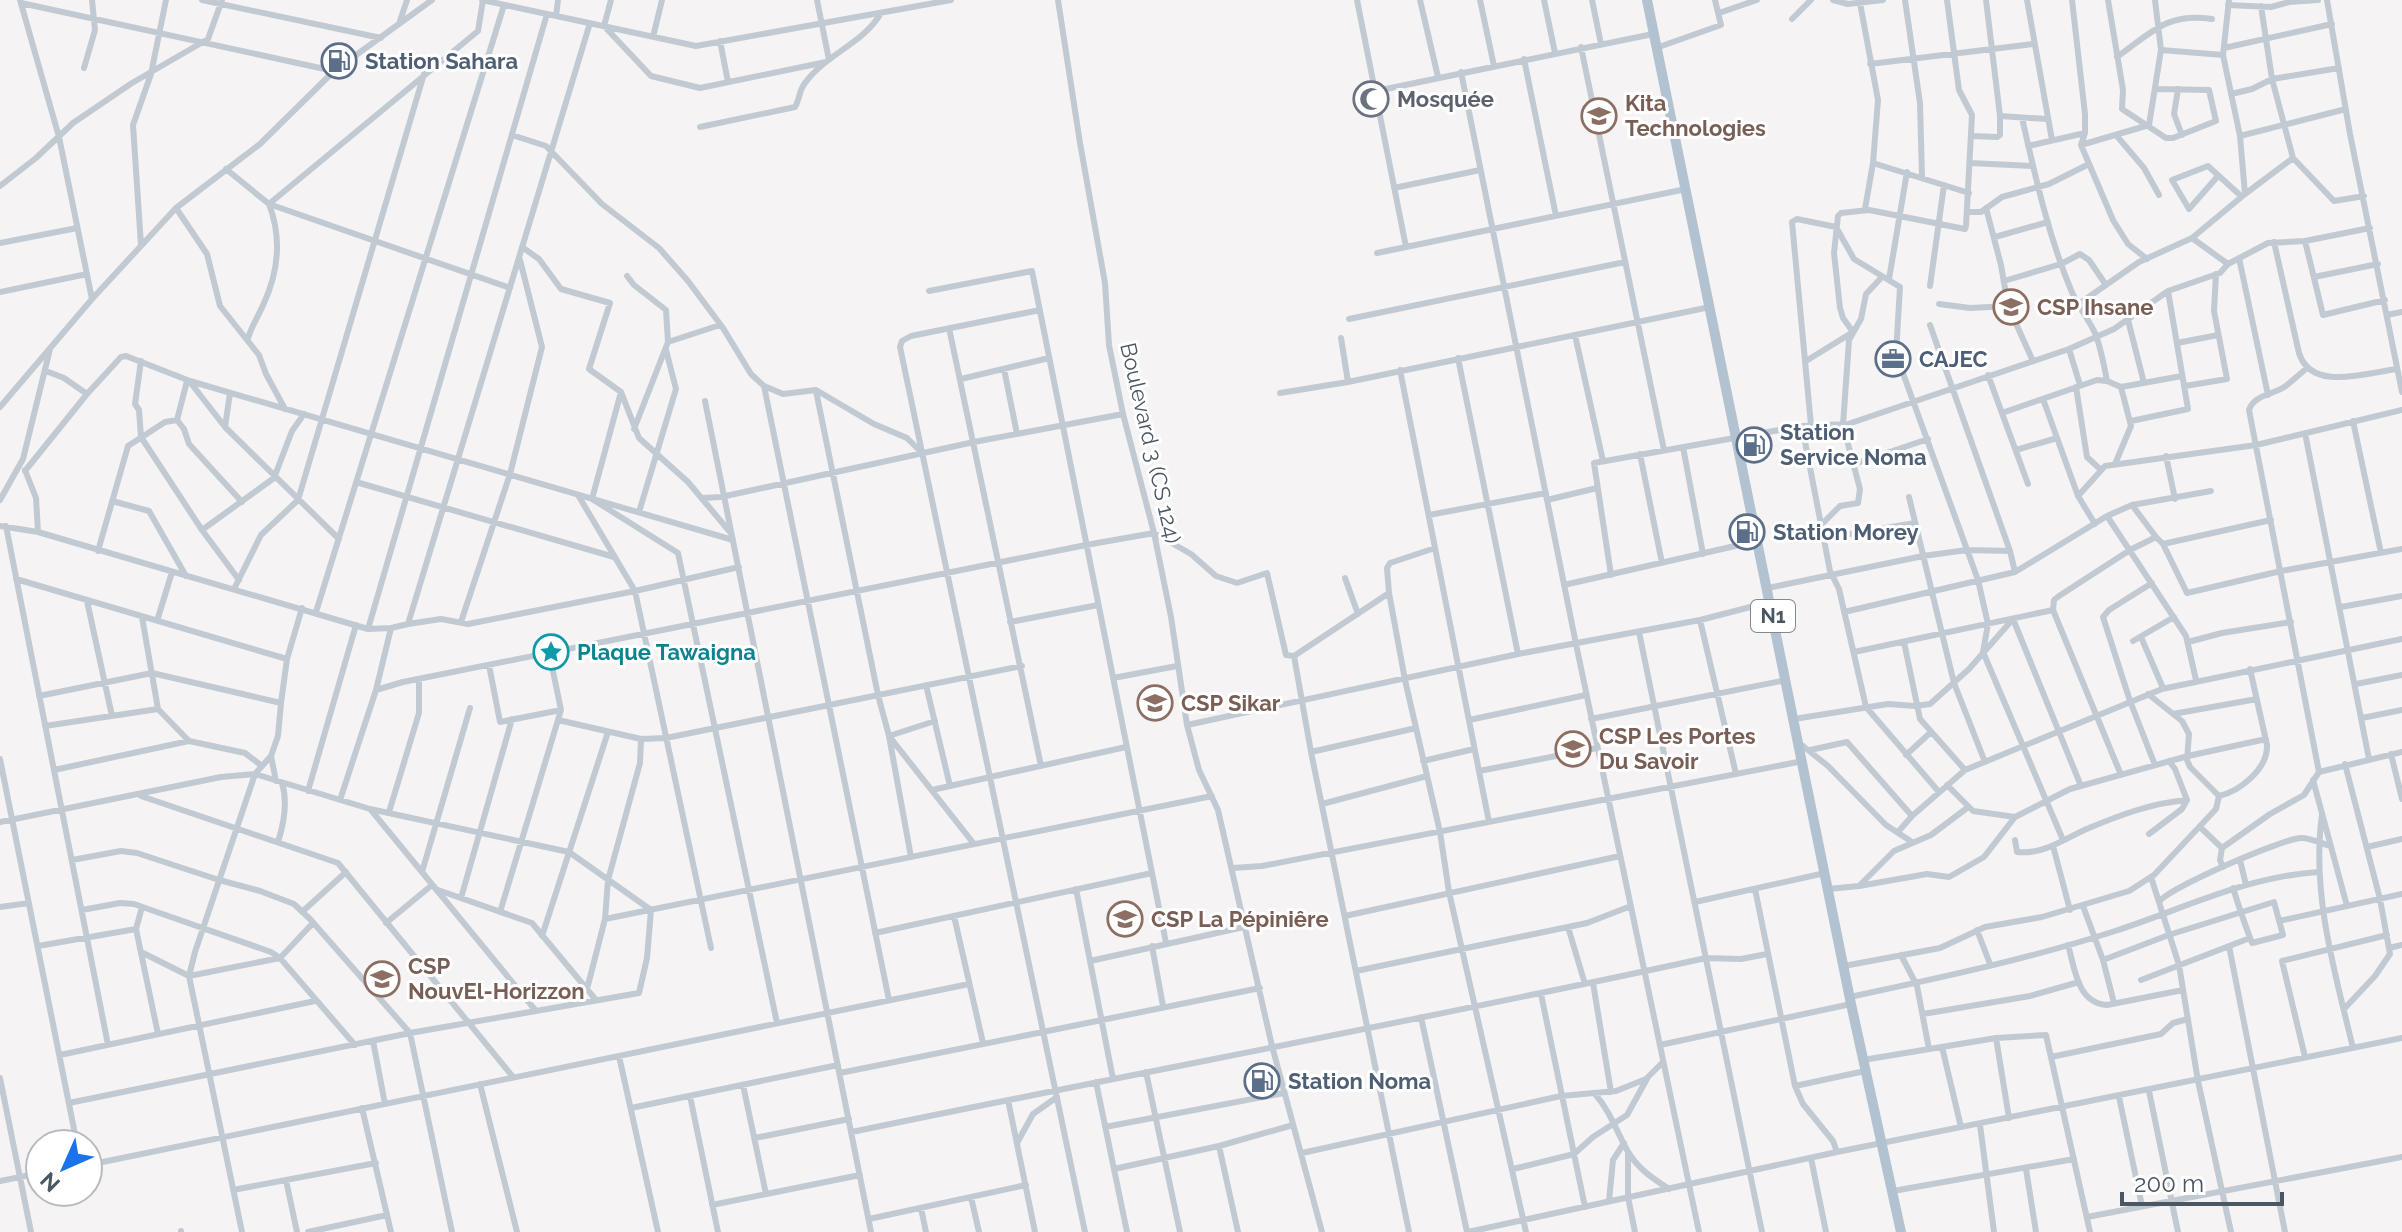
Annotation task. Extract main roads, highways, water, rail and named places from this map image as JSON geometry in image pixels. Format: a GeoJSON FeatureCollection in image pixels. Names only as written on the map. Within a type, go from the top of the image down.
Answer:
{"type":"FeatureCollection","features":[{"type":"Feature","properties":{"kind":"main road","name":"N1"},"geometry":{"type":"LineString","coordinates":[[1647,0],[1850,1001],[1901,1232]]}},
{"type":"Feature","properties":{"kind":"place","name":"Station Sahara"},"geometry":{"type":"Point","coordinates":[339,61]}},
{"type":"Feature","properties":{"kind":"place","name":"Mosquée"},"geometry":{"type":"Point","coordinates":[1371,99]}},
{"type":"Feature","properties":{"kind":"place","name":"Kita Technologies"},"geometry":{"type":"Point","coordinates":[1599,116]}},
{"type":"Feature","properties":{"kind":"place","name":"CSP Ihsane"},"geometry":{"type":"Point","coordinates":[2011,307]}},
{"type":"Feature","properties":{"kind":"place","name":"CAJEC"},"geometry":{"type":"Point","coordinates":[1893,359]}},
{"type":"Feature","properties":{"kind":"place","name":"Station Service Noma"},"geometry":{"type":"Point","coordinates":[1754,445]}},
{"type":"Feature","properties":{"kind":"place","name":"Station Morey"},"geometry":{"type":"Point","coordinates":[1747,532]}},
{"type":"Feature","properties":{"kind":"place","name":"Plaque Tawaigna"},"geometry":{"type":"Point","coordinates":[551,652]}},
{"type":"Feature","properties":{"kind":"place","name":"CSP Sikar"},"geometry":{"type":"Point","coordinates":[1155,703]}},
{"type":"Feature","properties":{"kind":"place","name":"CSP Les Portes Du Savoir"},"geometry":{"type":"Point","coordinates":[1573,749]}},
{"type":"Feature","properties":{"kind":"place","name":"CSP La Pépiniêre"},"geometry":{"type":"Point","coordinates":[1125,919]}},
{"type":"Feature","properties":{"kind":"place","name":"CSP NouvEl-Horizzon"},"geometry":{"type":"Point","coordinates":[382,979]}},
{"type":"Feature","properties":{"kind":"place","name":"Station Noma"},"geometry":{"type":"Point","coordinates":[1262,1081]}}]}
